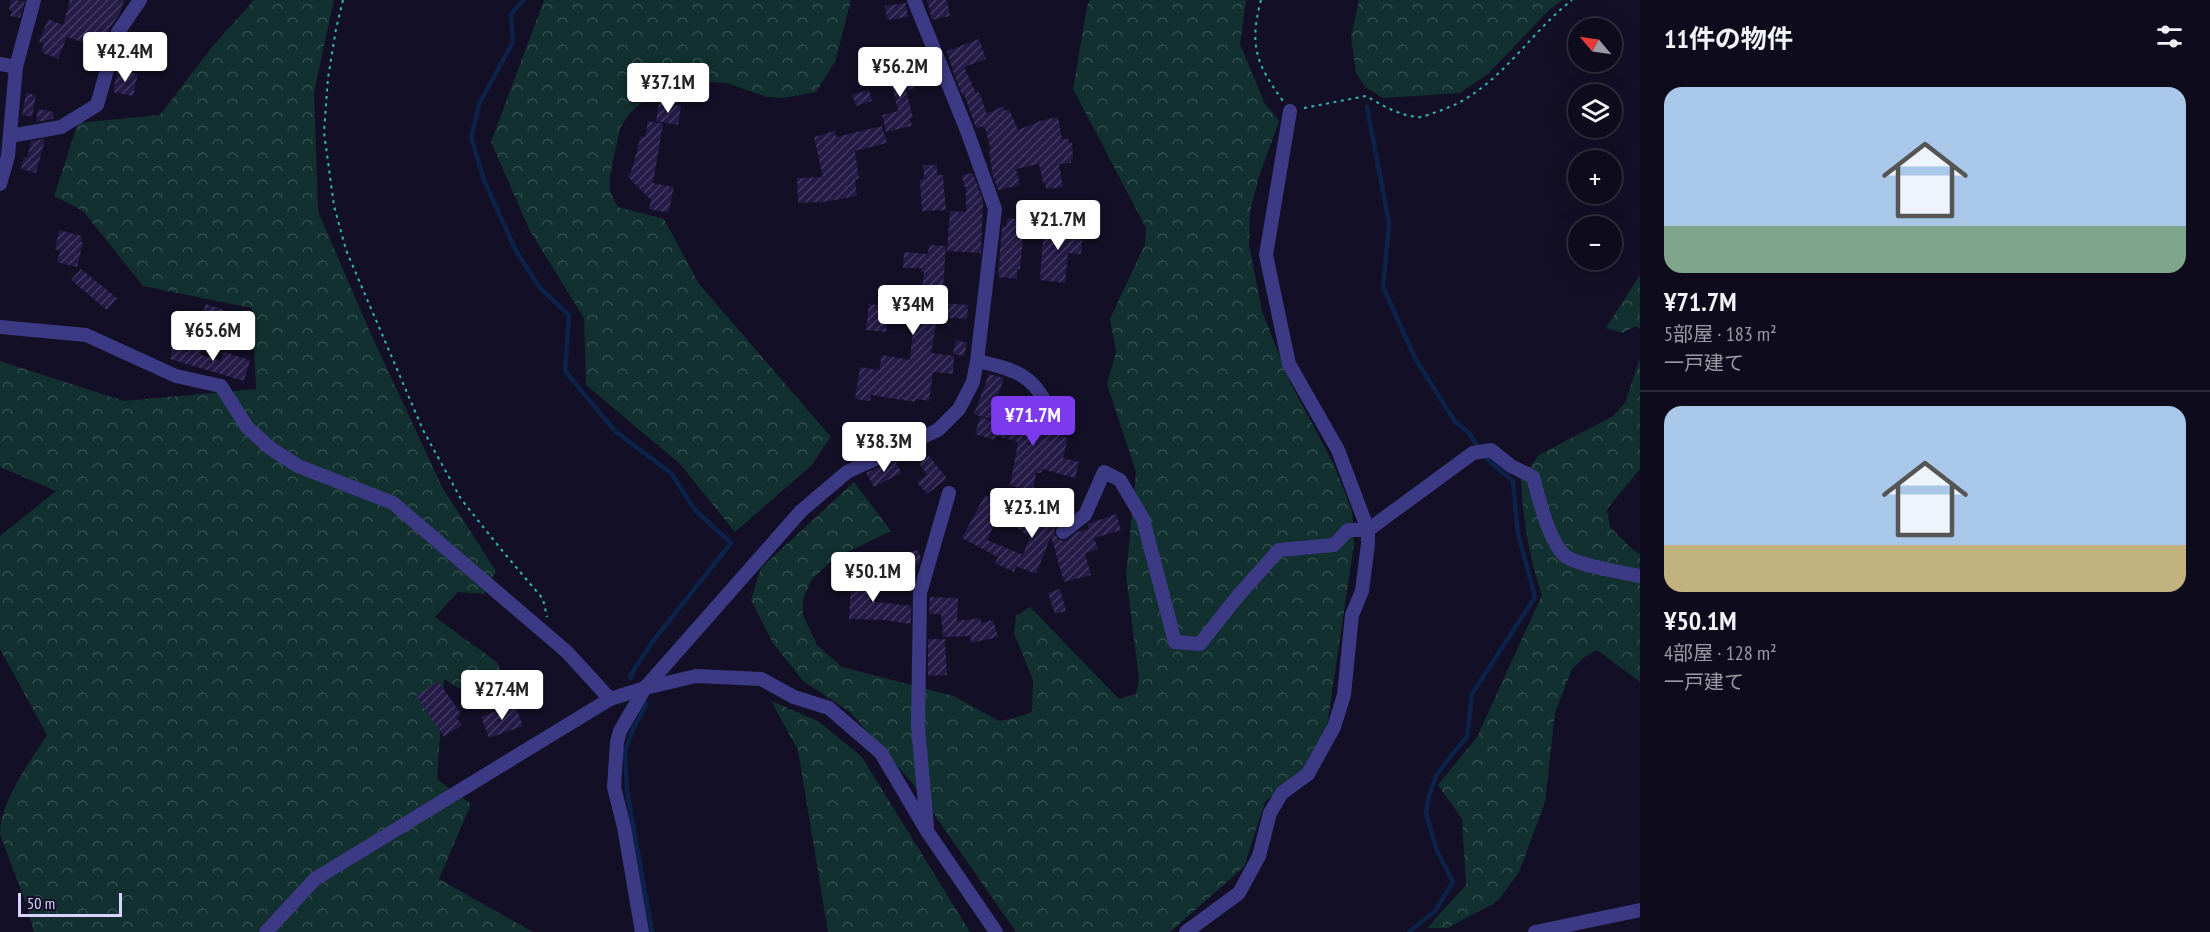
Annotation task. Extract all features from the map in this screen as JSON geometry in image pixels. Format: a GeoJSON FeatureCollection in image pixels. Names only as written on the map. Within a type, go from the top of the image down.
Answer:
{"type":"FeatureCollection","features":[{"type":"Feature","properties":{"kind":"street"},"geometry":{"type":"LineString","coordinates":[[0,184],[8,156],[16,67],[34,0]]}},
{"type":"Feature","properties":{"kind":"street"},"geometry":{"type":"LineString","coordinates":[[10,136],[62,127],[97,105],[118,32],[140,0]]}},
{"type":"Feature","properties":{"kind":"street"},"geometry":{"type":"LineString","coordinates":[[642,932],[624,827],[614,787],[617,742],[620,731],[645,688],[801,511],[847,472],[938,430],[959,409],[973,382],[995,209],[966,128],[914,0]]}},
{"type":"Feature","properties":{"kind":"street"},"geometry":{"type":"LineString","coordinates":[[0,64],[16,67]]}},
{"type":"Feature","properties":{"kind":"street"},"geometry":{"type":"LineString","coordinates":[[1186,932],[1239,893],[1259,856],[1270,813],[1282,793],[1308,774],[1334,727],[1344,695],[1352,615],[1362,591],[1368,530],[1338,450],[1289,364],[1266,255],[1290,111]]}},
{"type":"Feature","properties":{"kind":"street"},"geometry":{"type":"LineString","coordinates":[[0,327],[86,335],[176,376],[221,386],[247,427],[270,448],[298,466],[393,503],[567,652],[610,699]]}},
{"type":"Feature","properties":{"kind":"street"},"geometry":{"type":"LineString","coordinates":[[977,361],[1012,369],[1031,381],[1043,396],[1049,410]]}},
{"type":"Feature","properties":{"kind":"street"},"geometry":{"type":"LineString","coordinates":[[1063,531],[1085,515],[1104,472],[1120,480],[1143,519],[1175,642],[1200,644],[1237,597],[1279,550],[1334,545],[1348,530],[1368,530],[1473,453],[1491,450],[1511,466],[1533,477],[1547,527],[1564,555],[1599,568],[1640,576]]}},
{"type":"Feature","properties":{"kind":"street"},"geometry":{"type":"LineString","coordinates":[[927,831],[918,727],[920,592],[949,493]]}},
{"type":"Feature","properties":{"kind":"street"},"geometry":{"type":"LineString","coordinates":[[266,932],[315,879],[610,699],[696,676],[760,679],[794,697],[829,708],[881,753],[927,831],[996,932]]}},
{"type":"Feature","properties":{"kind":"street"},"geometry":{"type":"LineString","coordinates":[[1535,932],[1640,910]]}},
{"type":"Feature","properties":{"kind":"path"},"geometry":{"type":"LineString","coordinates":[[343,0],[328,78],[324,132],[334,206],[346,250],[423,430],[461,499],[543,599],[553,640]]}},
{"type":"Feature","properties":{"kind":"path"},"geometry":{"type":"LineString","coordinates":[[1261,0],[1254,26],[1256,52],[1268,80],[1290,111],[1366,96],[1388,109],[1419,118],[1459,105],[1496,78],[1556,13],[1572,0]]}},
{"type":"Feature","properties":{"kind":"green space"},"geometry":{"type":"Polygon","coordinates":[[[254,0],[334,0],[314,92],[318,211],[370,332],[442,487],[496,571],[484,594],[458,592],[435,617],[498,663],[503,683],[474,698],[444,679],[437,779],[471,804],[439,879],[533,932],[34,932],[0,834],[1,822],[10,795],[47,735],[0,649],[0,536],[56,491],[0,467],[0,361],[124,401],[256,389],[252,308],[143,286],[83,211],[54,196],[78,123],[160,115],[212,47],[254,0]]]}},
{"type":"Feature","properties":{"kind":"green space"},"geometry":{"type":"Polygon","coordinates":[[[544,0],[851,0],[835,62],[816,92],[783,98],[766,97],[727,83],[710,82],[656,90],[630,113],[620,128],[610,176],[610,192],[618,207],[664,219],[699,284],[831,437],[811,466],[735,532],[680,464],[586,385],[584,318],[530,231],[491,142],[544,0]]]}},
{"type":"Feature","properties":{"kind":"green space"},"geometry":{"type":"Polygon","coordinates":[[[1090,0],[1246,0],[1240,44],[1264,102],[1279,121],[1258,180],[1250,212],[1249,245],[1262,311],[1289,380],[1335,467],[1352,511],[1354,544],[1327,726],[1303,770],[1265,802],[1244,867],[1170,932],[1016,932],[913,784],[850,712],[803,681],[773,643],[751,600],[761,568],[854,482],[891,531],[835,558],[811,580],[803,600],[803,615],[817,645],[842,667],[954,696],[999,721],[1015,718],[1032,712],[1033,680],[1014,633],[1016,616],[1030,607],[1119,699],[1136,694],[1139,679],[1126,575],[1136,472],[1107,384],[1116,352],[1110,319],[1145,244],[1146,228],[1073,89],[1087,6],[1090,0]]]}},
{"type":"Feature","properties":{"kind":"green space"},"geometry":{"type":"Polygon","coordinates":[[[1359,0],[1563,0],[1549,10],[1488,74],[1460,93],[1383,98],[1365,87],[1356,73],[1351,37],[1359,0]]]}},
{"type":"Feature","properties":{"kind":"green space"},"geometry":{"type":"Polygon","coordinates":[[[1640,275],[1640,329],[1636,326],[1622,333],[1606,328],[1640,275]]]}},
{"type":"Feature","properties":{"kind":"green space"},"geometry":{"type":"Polygon","coordinates":[[[1640,358],[1640,469],[1607,509],[1610,527],[1640,554],[1640,682],[1597,650],[1583,658],[1572,669],[1555,713],[1545,802],[1519,872],[1493,904],[1447,928],[1427,928],[1466,885],[1462,819],[1438,785],[1477,737],[1542,595],[1527,538],[1521,479],[1539,455],[1613,416],[1625,403],[1640,358]]]}},
{"type":"Feature","properties":{"kind":"green space"},"geometry":{"type":"Polygon","coordinates":[[[771,701],[818,721],[862,757],[970,932],[828,932],[798,750],[771,701]]]}},
{"type":"Feature","properties":{"kind":"building"},"geometry":{"type":"Polygon","coordinates":[[[11,0],[25,1],[20,18],[10,16],[11,0]]]}},
{"type":"Feature","properties":{"kind":"building"},"geometry":{"type":"Polygon","coordinates":[[[70,0],[124,0],[120,13],[109,29],[105,46],[85,39],[84,43],[67,37],[58,59],[41,52],[44,43],[39,42],[48,19],[63,25],[70,0]]]}},
{"type":"Feature","properties":{"kind":"building"},"geometry":{"type":"Polygon","coordinates":[[[927,0],[947,0],[950,16],[932,20],[927,0]]]}},
{"type":"Feature","properties":{"kind":"building"},"geometry":{"type":"Polygon","coordinates":[[[906,3],[908,17],[887,20],[885,6],[906,3]]]}},
{"type":"Feature","properties":{"kind":"building"},"geometry":{"type":"Polygon","coordinates":[[[127,35],[137,39],[133,57],[121,52],[127,35]]]}},
{"type":"Feature","properties":{"kind":"building"},"geometry":{"type":"Polygon","coordinates":[[[979,39],[986,59],[964,67],[976,93],[979,92],[987,114],[1003,106],[1005,111],[1009,109],[1018,130],[1058,117],[1062,139],[1069,139],[1069,143],[1072,143],[1071,163],[1059,164],[1063,187],[1046,189],[1039,164],[1016,169],[1020,185],[998,190],[991,171],[989,151],[991,150],[985,128],[983,129],[983,126],[976,128],[947,51],[979,39]]]}},
{"type":"Feature","properties":{"kind":"building"},"geometry":{"type":"Polygon","coordinates":[[[910,65],[915,89],[906,90],[913,118],[910,119],[912,126],[886,132],[882,115],[898,111],[892,86],[887,87],[884,71],[910,65]]]}},
{"type":"Feature","properties":{"kind":"building"},"geometry":{"type":"Polygon","coordinates":[[[117,70],[138,74],[133,96],[113,92],[117,70]]]}},
{"type":"Feature","properties":{"kind":"building"},"geometry":{"type":"Polygon","coordinates":[[[869,90],[872,101],[856,106],[852,95],[869,90]]]}},
{"type":"Feature","properties":{"kind":"building"},"geometry":{"type":"Polygon","coordinates":[[[26,93],[36,95],[32,117],[22,115],[26,93]]]}},
{"type":"Feature","properties":{"kind":"building"},"geometry":{"type":"Polygon","coordinates":[[[659,102],[681,106],[678,125],[656,121],[659,102]]]}},
{"type":"Feature","properties":{"kind":"building"},"geometry":{"type":"Polygon","coordinates":[[[38,109],[54,112],[53,119],[36,122],[38,109]]]}},
{"type":"Feature","properties":{"kind":"building"},"geometry":{"type":"Polygon","coordinates":[[[648,121],[663,124],[653,183],[674,187],[668,213],[649,209],[651,200],[627,176],[631,172],[641,136],[645,137],[648,121]]]}},
{"type":"Feature","properties":{"kind":"building"},"geometry":{"type":"Polygon","coordinates":[[[882,126],[887,143],[855,151],[859,179],[855,180],[857,196],[823,202],[798,203],[797,178],[823,177],[814,137],[835,131],[836,137],[882,126]]]}},
{"type":"Feature","properties":{"kind":"building"},"geometry":{"type":"Polygon","coordinates":[[[45,139],[36,173],[21,169],[24,157],[27,158],[31,141],[45,139]]]}},
{"type":"Feature","properties":{"kind":"building"},"geometry":{"type":"Polygon","coordinates":[[[923,165],[937,165],[937,175],[943,175],[946,210],[922,211],[920,180],[923,180],[924,176],[923,165]]]}},
{"type":"Feature","properties":{"kind":"building"},"geometry":{"type":"Polygon","coordinates":[[[973,173],[983,201],[981,253],[947,251],[950,211],[966,212],[966,187],[964,187],[962,175],[973,173]]]}},
{"type":"Feature","properties":{"kind":"building"},"geometry":{"type":"Polygon","coordinates":[[[1008,218],[1025,220],[1017,279],[998,277],[1002,226],[1006,227],[1008,218]]]}},
{"type":"Feature","properties":{"kind":"building"},"geometry":{"type":"Polygon","coordinates":[[[1044,223],[1083,230],[1081,254],[1068,253],[1065,283],[1040,280],[1044,223]]]}},
{"type":"Feature","properties":{"kind":"building"},"geometry":{"type":"Polygon","coordinates":[[[59,230],[82,236],[81,242],[83,242],[77,267],[57,262],[60,251],[55,249],[59,230]]]}},
{"type":"Feature","properties":{"kind":"building"},"geometry":{"type":"Polygon","coordinates":[[[929,245],[946,246],[942,303],[968,305],[967,319],[937,317],[931,353],[954,356],[953,374],[933,372],[929,401],[916,399],[915,402],[871,395],[870,401],[855,399],[860,367],[879,370],[882,355],[910,360],[914,323],[887,321],[886,332],[866,330],[869,304],[904,308],[906,297],[921,300],[924,272],[921,272],[921,268],[903,268],[904,252],[928,254],[929,245]]]}},
{"type":"Feature","properties":{"kind":"building"},"geometry":{"type":"Polygon","coordinates":[[[81,269],[117,298],[107,310],[71,280],[81,269]]]}},
{"type":"Feature","properties":{"kind":"building"},"geometry":{"type":"Polygon","coordinates":[[[206,304],[229,312],[224,326],[201,318],[206,304]]]}},
{"type":"Feature","properties":{"kind":"building"},"geometry":{"type":"Polygon","coordinates":[[[956,340],[967,343],[964,356],[953,354],[956,340]]]}},
{"type":"Feature","properties":{"kind":"building"},"geometry":{"type":"Polygon","coordinates":[[[189,345],[202,349],[200,355],[221,361],[224,352],[250,360],[244,381],[170,359],[173,347],[188,352],[189,345]]]}},
{"type":"Feature","properties":{"kind":"building"},"geometry":{"type":"Polygon","coordinates":[[[989,374],[1004,378],[990,419],[974,414],[989,374]]]}},
{"type":"Feature","properties":{"kind":"building"},"geometry":{"type":"Polygon","coordinates":[[[1028,409],[1038,411],[1037,415],[1041,418],[1067,426],[1064,437],[1068,438],[1063,458],[1079,462],[1075,478],[1042,469],[1041,473],[1036,473],[1033,490],[1010,486],[1018,442],[996,436],[995,440],[975,434],[980,417],[1011,427],[1012,421],[1024,423],[1028,409]]]}},
{"type":"Feature","properties":{"kind":"building"},"geometry":{"type":"Polygon","coordinates":[[[929,456],[946,477],[927,494],[917,482],[927,475],[919,463],[929,456]]]}},
{"type":"Feature","properties":{"kind":"building"},"geometry":{"type":"Polygon","coordinates":[[[895,460],[901,473],[874,487],[866,473],[895,460]]]}},
{"type":"Feature","properties":{"kind":"building"},"geometry":{"type":"Polygon","coordinates":[[[985,495],[1002,504],[1005,499],[1039,517],[1055,528],[1054,534],[1060,540],[1065,541],[1077,532],[1088,529],[1088,524],[1116,514],[1121,530],[1094,538],[1098,549],[1085,553],[1091,575],[1064,582],[1051,536],[1036,574],[1016,566],[1014,572],[995,563],[998,557],[962,538],[985,495]],[[999,515],[987,540],[1023,555],[1030,537],[999,515]]]}},
{"type":"Feature","properties":{"kind":"building"},"geometry":{"type":"Polygon","coordinates":[[[918,550],[921,558],[919,564],[915,565],[916,568],[890,576],[885,560],[918,550]]]}},
{"type":"Feature","properties":{"kind":"building"},"geometry":{"type":"Polygon","coordinates":[[[848,569],[863,570],[863,585],[871,586],[870,601],[911,606],[911,624],[884,620],[849,619],[851,585],[847,585],[848,569]]]}},
{"type":"Feature","properties":{"kind":"building"},"geometry":{"type":"Polygon","coordinates":[[[1060,589],[1066,611],[1055,614],[1048,593],[1060,589]]]}},
{"type":"Feature","properties":{"kind":"building"},"geometry":{"type":"Polygon","coordinates":[[[930,597],[958,598],[957,621],[980,618],[981,623],[993,620],[998,637],[971,643],[970,636],[943,637],[941,614],[929,614],[930,597]]]}},
{"type":"Feature","properties":{"kind":"building"},"geometry":{"type":"Polygon","coordinates":[[[928,639],[945,639],[947,675],[928,676],[928,639]]]}},
{"type":"Feature","properties":{"kind":"building"},"geometry":{"type":"Polygon","coordinates":[[[438,681],[461,714],[456,717],[462,725],[444,737],[416,696],[438,681]]]}},
{"type":"Feature","properties":{"kind":"building"},"geometry":{"type":"Polygon","coordinates":[[[515,704],[523,726],[489,738],[481,717],[515,704]]]}},
{"type":"Feature","properties":{"kind":"waterway"},"geometry":{"type":"LineString","coordinates":[[524,0],[511,14],[513,42],[480,102],[471,137],[484,180],[516,251],[540,288],[569,315],[565,371],[615,431],[671,473],[695,510],[731,543],[653,641],[630,676],[631,678]]}},
{"type":"Feature","properties":{"kind":"waterway"},"geometry":{"type":"LineString","coordinates":[[1367,107],[1389,223],[1383,287],[1415,358],[1455,422],[1469,433],[1477,446]]}},
{"type":"Feature","properties":{"kind":"waterway"},"geometry":{"type":"LineString","coordinates":[[1409,932],[1435,911],[1453,882],[1437,851],[1426,813],[1436,776],[1467,737],[1472,694],[1535,597],[1518,534],[1513,481],[1482,455]]}},
{"type":"Feature","properties":{"kind":"waterway"},"geometry":{"type":"LineString","coordinates":[[645,702],[646,705],[633,729],[625,751],[627,791],[652,932]]}}]}
